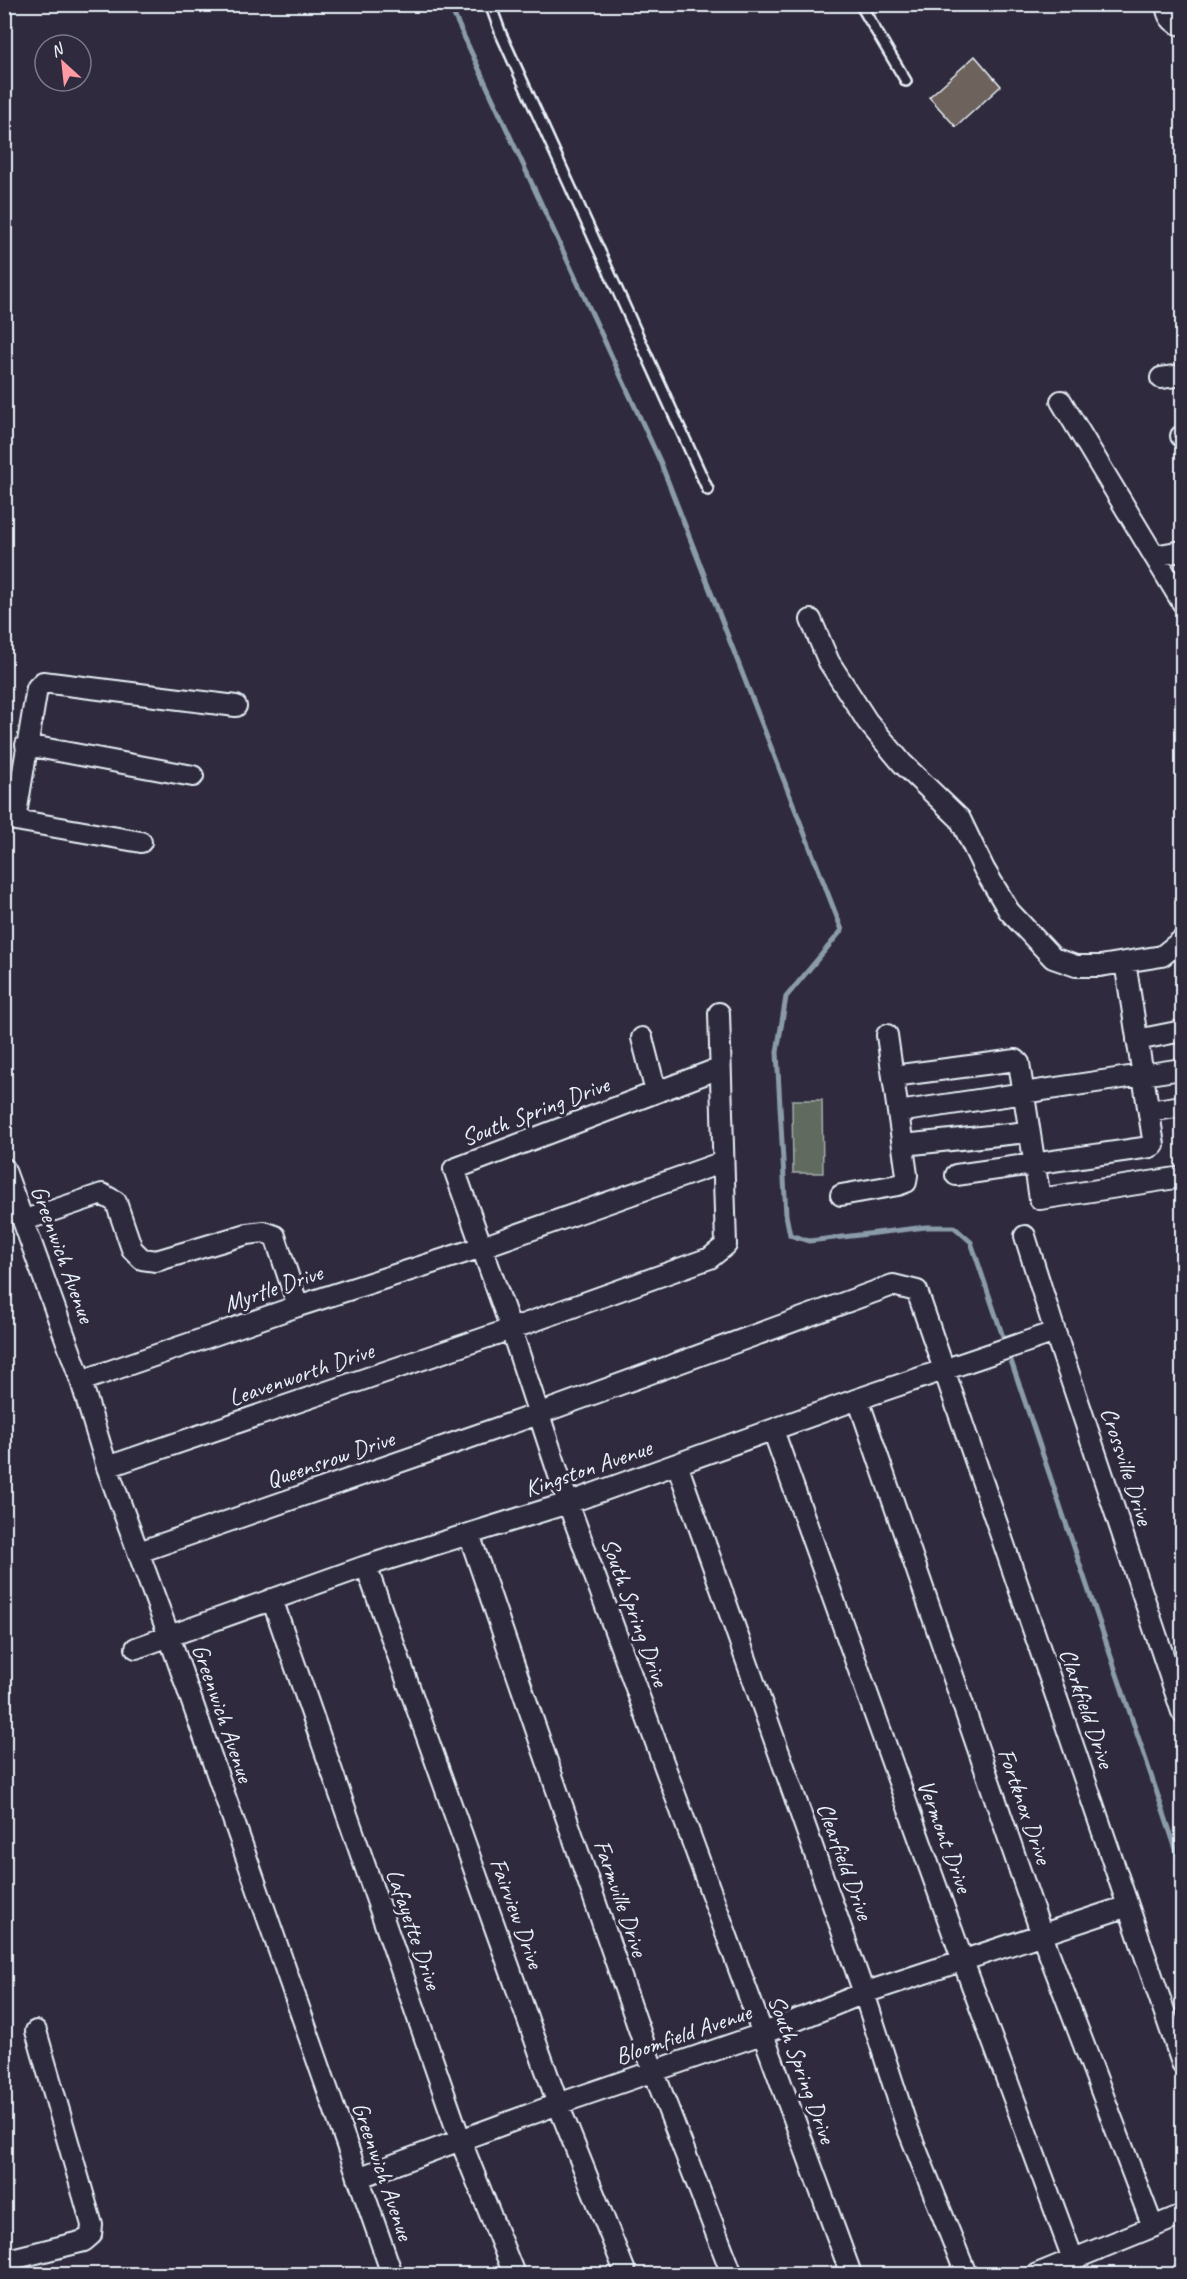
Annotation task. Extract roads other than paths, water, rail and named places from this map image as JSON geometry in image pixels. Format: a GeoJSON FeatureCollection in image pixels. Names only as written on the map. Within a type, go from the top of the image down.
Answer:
{"type":"FeatureCollection","features":[{"type":"Feature","properties":{"kind":"street"},"geometry":{"type":"LineString","coordinates":[[1167,4],[1168,14],[1172,20],[1182,25]]}},
{"type":"Feature","properties":{"kind":"street"},"geometry":{"type":"LineString","coordinates":[[1161,378],[1182,375]]}},
{"type":"Feature","properties":{"kind":"street"},"geometry":{"type":"LineString","coordinates":[[1061,401],[1182,602]]}},
{"type":"Feature","properties":{"kind":"street"},"geometry":{"type":"LineString","coordinates":[[1154,556],[1182,551]]}},
{"type":"Feature","properties":{"kind":"street"},"geometry":{"type":"LineString","coordinates":[[812,620],[829,662],[867,721],[902,763],[960,819],[984,869],[1008,911],[1053,958],[1076,966],[1100,966],[1162,956],[1182,940]]}},
{"type":"Feature","properties":{"kind":"street"},"geometry":{"type":"LineString","coordinates":[[141,843],[10,819],[37,688],[43,682],[236,706]]}},
{"type":"Feature","properties":{"kind":"street"},"geometry":{"type":"LineString","coordinates":[[26,745],[193,776]]}},
{"type":"Feature","properties":{"kind":"street"},"geometry":{"type":"LineString","coordinates":[[956,1175],[1154,1145],[1125,962]]}},
{"type":"Feature","properties":{"kind":"street"},"geometry":{"type":"LineString","coordinates":[[719,1013],[723,1162]]}},
{"type":"Feature","properties":{"kind":"street"},"geometry":{"type":"LineString","coordinates":[[1137,1040],[1182,1031]]}},
{"type":"Feature","properties":{"kind":"street"},"geometry":{"type":"LineString","coordinates":[[841,1195],[906,1182],[908,1175],[887,1035]]}},
{"type":"Feature","properties":{"kind":"street"},"geometry":{"type":"LineString","coordinates":[[642,1038],[656,1092]]}},
{"type":"Feature","properties":{"kind":"street"},"geometry":{"type":"LineString","coordinates":[[893,1077],[1012,1059],[1019,1063],[1040,1199],[1182,1177]]}},
{"type":"Feature","properties":{"kind":"street","name":"South Spring Drive"},"geometry":{"type":"LineString","coordinates":[[720,1068],[454,1169],[511,1329],[568,1503],[851,2274]]}},
{"type":"Feature","properties":{"kind":"street"},"geometry":{"type":"LineString","coordinates":[[898,1112],[1182,1069]]}},
{"type":"Feature","properties":{"kind":"street"},"geometry":{"type":"LineString","coordinates":[[1150,1112],[1182,1106]]}},
{"type":"Feature","properties":{"kind":"street"},"geometry":{"type":"LineString","coordinates":[[903,1145],[1028,1132]]}},
{"type":"Feature","properties":{"kind":"street","name":"Myrtle Drive"},"geometry":{"type":"LineString","coordinates":[[81,1381],[298,1306],[482,1247],[723,1162]]}},
{"type":"Feature","properties":{"kind":"street","name":"Leavenworth Drive"},"geometry":{"type":"LineString","coordinates":[[107,1467],[511,1329],[710,1258],[726,1245],[723,1162]]}},
{"type":"Feature","properties":{"kind":"street","name":"Greenwich Avenue"},"geometry":{"type":"LineString","coordinates":[[4,1168],[25,1220],[81,1381],[107,1467],[169,1636],[392,2274]]}},
{"type":"Feature","properties":{"kind":"street"},"geometry":{"type":"LineString","coordinates":[[25,1220],[102,1194],[116,1202],[132,1249],[142,1259],[156,1261],[247,1234],[264,1232],[275,1236],[298,1306]]}},
{"type":"Feature","properties":{"kind":"street","name":"Crossville Drive"},"geometry":{"type":"LineString","coordinates":[[1026,1236],[1055,1332],[1182,1712]]}},
{"type":"Feature","properties":{"kind":"street","name":"Clarkfield Drive"},"geometry":{"type":"LineString","coordinates":[[538,1414],[893,1285],[917,1291],[1182,2063]]}},
{"type":"Feature","properties":{"kind":"street","name":"Kingston Avenue"},"geometry":{"type":"LineString","coordinates":[[136,1648],[366,1566],[568,1503],[858,1399],[1055,1332]]}},
{"type":"Feature","properties":{"kind":"street","name":"Fortknox Drive"},"geometry":{"type":"LineString","coordinates":[[858,1399],[1042,1935],[1153,2227]]}},
{"type":"Feature","properties":{"kind":"street","name":"Queensrow Drive"},"geometry":{"type":"LineString","coordinates":[[139,1552],[538,1414]]}},
{"type":"Feature","properties":{"kind":"street","name":"Vermont Drive"},"geometry":{"type":"LineString","coordinates":[[773,1430],[963,1961],[1073,2259]]}},
{"type":"Feature","properties":{"kind":"street","name":"Clearfield Drive"},"geometry":{"type":"LineString","coordinates":[[677,1464],[864,1993],[906,2124],[966,2274]]}},
{"type":"Feature","properties":{"kind":"street","name":"Farmville Drive"},"geometry":{"type":"LineString","coordinates":[[468,1534],[653,2070],[732,2274]]}},
{"type":"Feature","properties":{"kind":"street","name":"Fairview Drive"},"geometry":{"type":"LineString","coordinates":[[366,1566],[558,2104],[627,2274]]}},
{"type":"Feature","properties":{"kind":"street","name":"Lafayette Drive"},"geometry":{"type":"LineString","coordinates":[[272,1599],[460,2139],[514,2274]]}},
{"type":"Feature","properties":{"kind":"street","name":"Bloomfield Avenue"},"geometry":{"type":"LineString","coordinates":[[358,2178],[653,2070],[762,2034],[864,1993],[1128,1906]]}},
{"type":"Feature","properties":{"kind":"street"},"geometry":{"type":"LineString","coordinates":[[4,2261],[84,2241],[91,2235],[92,2225],[36,2031]]}},
{"type":"Feature","properties":{"kind":"street"},"geometry":{"type":"LineString","coordinates":[[1037,2274],[1182,2215]]}},
{"type":"Feature","properties":{"kind":"lane"},"geometry":{"type":"LineString","coordinates":[[490,4],[510,56],[708,490]]}},
{"type":"Feature","properties":{"kind":"lane"},"geometry":{"type":"LineString","coordinates":[[860,4],[906,81]]}},
{"type":"Feature","properties":{"kind":"waterway"},"geometry":{"type":"LineString","coordinates":[[449,4],[660,461],[842,930],[786,997],[777,1052],[786,1215],[790,1235],[809,1241],[926,1227],[954,1227],[971,1242],[1182,1867]]}}]}
